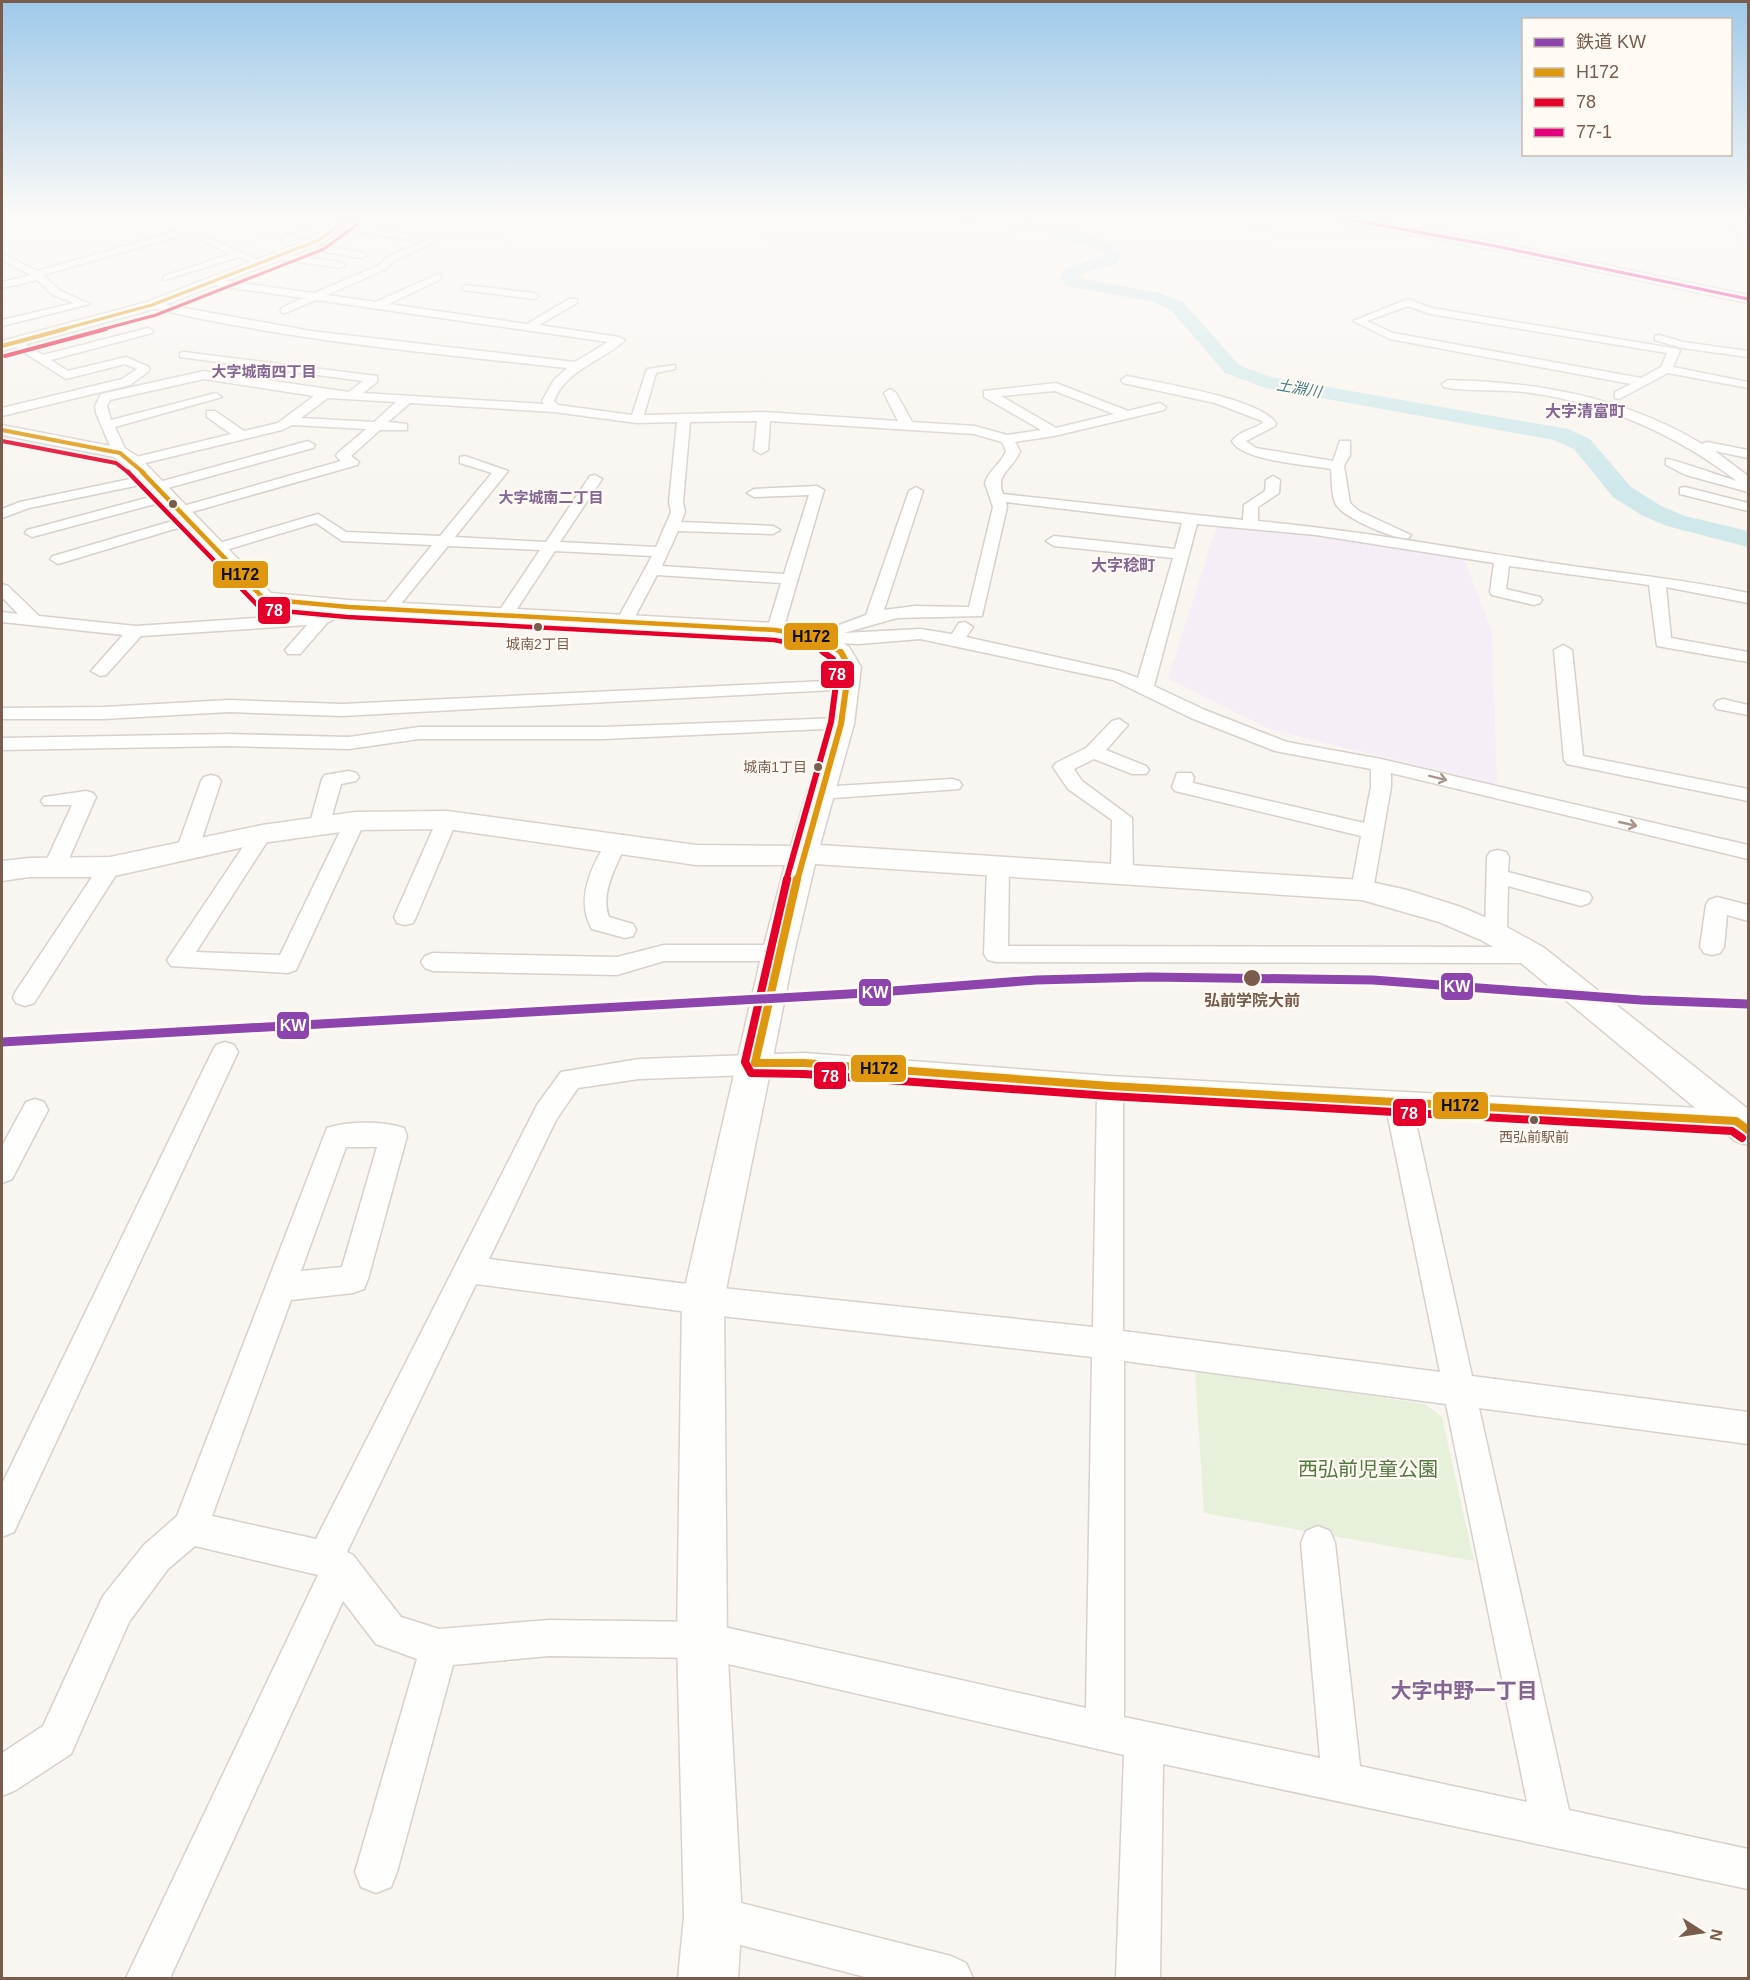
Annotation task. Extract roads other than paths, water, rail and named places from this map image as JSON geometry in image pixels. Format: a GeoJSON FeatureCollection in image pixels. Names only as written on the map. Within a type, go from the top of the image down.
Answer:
{"type":"FeatureCollection","features":[{"type":"Feature","properties":{"kind":"street"},"geometry":{"type":"LineString","coordinates":[[2,323],[66,308]]}},
{"type":"Feature","properties":{"kind":"street"},"geometry":{"type":"LineString","coordinates":[[2,346],[140,308]]}},
{"type":"Feature","properties":{"kind":"street"},"geometry":{"type":"LineString","coordinates":[[168,308],[298,334],[577,366]]}},
{"type":"Feature","properties":{"kind":"street"},"geometry":{"type":"LineString","coordinates":[[343,314],[355,308]]}},
{"type":"Feature","properties":{"kind":"street"},"geometry":{"type":"LineString","coordinates":[[399,308],[619,340],[577,366],[549,393],[548,401],[554,408]]}},
{"type":"Feature","properties":{"kind":"street"},"geometry":{"type":"LineString","coordinates":[[456,316],[471,308]]}},
{"type":"Feature","properties":{"kind":"street"},"geometry":{"type":"LineString","coordinates":[[529,327],[560,308]]}},
{"type":"Feature","properties":{"kind":"street"},"geometry":{"type":"LineString","coordinates":[[1391,308],[1358,321],[1390,336],[1441,337],[1451,347]]}},
{"type":"Feature","properties":{"kind":"street"},"geometry":{"type":"LineString","coordinates":[[1424,308],[1457,315],[1516,342],[1582,361],[1642,382]]}},
{"type":"Feature","properties":{"kind":"street"},"geometry":{"type":"LineString","coordinates":[[1485,308],[1647,335],[1682,345],[1749,354]]}},
{"type":"Feature","properties":{"kind":"street"},"geometry":{"type":"LineString","coordinates":[[386,320],[405,309]]}},
{"type":"Feature","properties":{"kind":"street"},"geometry":{"type":"LineString","coordinates":[[173,323],[170,320],[190,313]]}},
{"type":"Feature","properties":{"kind":"street"},"geometry":{"type":"LineString","coordinates":[[420,324],[436,314]]}},
{"type":"Feature","properties":{"kind":"street"},"geometry":{"type":"LineString","coordinates":[[1441,337],[1457,315]]}},
{"type":"Feature","properties":{"kind":"street"},"geometry":{"type":"LineString","coordinates":[[277,342],[322,324]]}},
{"type":"Feature","properties":{"kind":"street"},"geometry":{"type":"LineString","coordinates":[[348,340],[367,330]]}},
{"type":"Feature","properties":{"kind":"street"},"geometry":{"type":"LineString","coordinates":[[41,359],[148,331]]}},
{"type":"Feature","properties":{"kind":"street"},"geometry":{"type":"LineString","coordinates":[[1582,361],[1596,337]]}},
{"type":"Feature","properties":{"kind":"street"},"geometry":{"type":"LineString","coordinates":[[1440,360],[1451,347],[1596,337],[1674,351],[1666,369],[1619,395]]}},
{"type":"Feature","properties":{"kind":"street"},"geometry":{"type":"LineString","coordinates":[[16,343],[66,375],[126,360],[145,369],[105,397],[101,406],[106,425],[127,458],[264,599],[348,608],[389,608],[775,630],[821,638],[859,639],[920,634],[956,640],[1119,676],[1197,714],[1282,747],[1382,765],[1749,852]]}},
{"type":"Feature","properties":{"kind":"street"},"geometry":{"type":"LineString","coordinates":[[184,355],[373,379],[353,394]]}},
{"type":"Feature","properties":{"kind":"street"},"geometry":{"type":"LineString","coordinates":[[638,419],[651,371],[671,367]]}},
{"type":"Feature","properties":{"kind":"street"},"geometry":{"type":"LineString","coordinates":[[1666,369],[1749,385]]}},
{"type":"Feature","properties":{"kind":"street"},"geometry":{"type":"LineString","coordinates":[[105,397],[204,375],[325,394],[554,408],[638,419],[764,416],[975,430],[1007,439],[1054,432],[1160,407]]}},
{"type":"Feature","properties":{"kind":"street"},"geometry":{"type":"LineString","coordinates":[[1127,380],[1247,408],[1266,418],[1269,423],[1265,429],[1242,436],[1239,441],[1241,445],[1252,451],[1337,466]]}},
{"type":"Feature","properties":{"kind":"street"},"geometry":{"type":"LineString","coordinates":[[2,412],[126,382]]}},
{"type":"Feature","properties":{"kind":"street"},"geometry":{"type":"LineString","coordinates":[[1448,384],[1500,384],[1581,398],[1654,423],[1720,459],[1749,482]]}},
{"type":"Feature","properties":{"kind":"street"},"geometry":{"type":"LineString","coordinates":[[1054,432],[988,394],[1056,387],[1127,415]]}},
{"type":"Feature","properties":{"kind":"street"},"geometry":{"type":"LineString","coordinates":[[890,393],[907,426]]}},
{"type":"Feature","properties":{"kind":"street"},"geometry":{"type":"LineString","coordinates":[[289,421],[325,394]]}},
{"type":"Feature","properties":{"kind":"street"},"geometry":{"type":"LineString","coordinates":[[106,425],[216,397]]}},
{"type":"Feature","properties":{"kind":"street"},"geometry":{"type":"LineString","coordinates":[[32,533],[167,499],[352,462],[343,456],[408,398]]}},
{"type":"Feature","properties":{"kind":"street"},"geometry":{"type":"LineString","coordinates":[[211,414],[241,435]]}},
{"type":"Feature","properties":{"kind":"street"},"geometry":{"type":"LineString","coordinates":[[761,450],[764,416]]}},
{"type":"Feature","properties":{"kind":"street"},"geometry":{"type":"LineString","coordinates":[[624,622],[675,526],[678,512],[676,502],[684,418]]}},
{"type":"Feature","properties":{"kind":"street"},"geometry":{"type":"LineString","coordinates":[[2,430],[127,458],[241,435],[289,421],[402,427]]}},
{"type":"Feature","properties":{"kind":"street"},"geometry":{"type":"LineString","coordinates":[[956,640],[976,612],[1000,507],[992,483],[994,476],[1009,462],[1013,451],[1007,439]]}},
{"type":"Feature","properties":{"kind":"street"},"geometry":{"type":"LineString","coordinates":[[1694,443],[1749,454]]}},
{"type":"Feature","properties":{"kind":"street"},"geometry":{"type":"LineString","coordinates":[[1345,444],[1343,455],[1337,466],[1343,504],[1354,514],[1398,532],[1404,536],[1406,543]]}},
{"type":"Feature","properties":{"kind":"street"},"geometry":{"type":"LineString","coordinates":[[58,559],[167,499],[308,445]]}},
{"type":"Feature","properties":{"kind":"street"},"geometry":{"type":"LineString","coordinates":[[389,608],[441,541],[501,471],[465,460]]}},
{"type":"Feature","properties":{"kind":"street"},"geometry":{"type":"LineString","coordinates":[[1671,462],[1691,472],[1749,488]]}},
{"type":"Feature","properties":{"kind":"street"},"geometry":{"type":"LineString","coordinates":[[505,614],[595,479]]}},
{"type":"Feature","properties":{"kind":"street"},"geometry":{"type":"LineString","coordinates":[[1250,524],[1251,505],[1272,493],[1273,480]]}},
{"type":"Feature","properties":{"kind":"street"},"geometry":{"type":"LineString","coordinates":[[754,493],[817,490],[775,630]]}},
{"type":"Feature","properties":{"kind":"street"},"geometry":{"type":"LineString","coordinates":[[874,615],[916,491]]}},
{"type":"Feature","properties":{"kind":"street"},"geometry":{"type":"LineString","coordinates":[[1685,491],[1749,507]]}},
{"type":"Feature","properties":{"kind":"street"},"geometry":{"type":"LineString","coordinates":[[996,497],[1406,543],[1502,559],[1657,580],[1749,598]]}},
{"type":"Feature","properties":{"kind":"street"},"geometry":{"type":"LineString","coordinates":[[2,514],[25,505],[167,499]]}},
{"type":"Feature","properties":{"kind":"street"},"geometry":{"type":"LineString","coordinates":[[214,549],[318,518],[342,536],[662,552]]}},
{"type":"Feature","properties":{"kind":"street"},"geometry":{"type":"LineString","coordinates":[[1145,687],[1191,519]]}},
{"type":"Feature","properties":{"kind":"street"},"geometry":{"type":"LineString","coordinates":[[675,526],[773,530]]}},
{"type":"Feature","properties":{"kind":"street"},"geometry":{"type":"LineString","coordinates":[[1054,541],[1182,554]]}},
{"type":"Feature","properties":{"kind":"street"},"geometry":{"type":"LineString","coordinates":[[1502,559],[1498,592],[1534,600]]}},
{"type":"Feature","properties":{"kind":"street"},"geometry":{"type":"LineString","coordinates":[[653,570],[789,579]]}},
{"type":"Feature","properties":{"kind":"street"},"geometry":{"type":"LineString","coordinates":[[1657,580],[1663,642],[1749,657]]}},
{"type":"Feature","properties":{"kind":"street"},"geometry":{"type":"LineString","coordinates":[[2,589],[33,619]]}},
{"type":"Feature","properties":{"kind":"street"},"geometry":{"type":"LineString","coordinates":[[2,616],[136,631],[321,619],[348,608]]}},
{"type":"Feature","properties":{"kind":"street"},"geometry":{"type":"LineString","coordinates":[[821,638],[874,615],[933,609],[976,612]]}},
{"type":"Feature","properties":{"kind":"street"},"geometry":{"type":"LineString","coordinates":[[294,651],[321,619]]}},
{"type":"Feature","properties":{"kind":"street"},"geometry":{"type":"LineString","coordinates":[[100,671],[136,631]]}},
{"type":"Feature","properties":{"kind":"street"},"geometry":{"type":"LineString","coordinates":[[708,1978],[713,1917],[702,1640],[703,1300],[778,952],[803,854],[841,724],[849,667],[841,652],[821,638]]}},
{"type":"Feature","properties":{"kind":"street"},"geometry":{"type":"LineString","coordinates":[[1563,650],[1574,760],[1749,795]]}},
{"type":"Feature","properties":{"kind":"street"},"geometry":{"type":"LineString","coordinates":[[2,714],[104,713],[229,706],[342,710],[846,685]]}},
{"type":"Feature","properties":{"kind":"street"},"geometry":{"type":"LineString","coordinates":[[1723,705],[1749,710]]}},
{"type":"Feature","properties":{"kind":"street"},"geometry":{"type":"LineString","coordinates":[[2,744],[107,744],[229,740],[349,743],[419,733],[603,733],[841,724]]}},
{"type":"Feature","properties":{"kind":"street"},"geometry":{"type":"LineString","coordinates":[[1119,725],[1093,752],[1063,767],[1075,785],[1122,818],[1122,873]]}},
{"type":"Feature","properties":{"kind":"street"},"geometry":{"type":"LineString","coordinates":[[1093,752],[1139,770]]}},
{"type":"Feature","properties":{"kind":"street"},"geometry":{"type":"LineString","coordinates":[[1362,890],[1382,765]]}},
{"type":"Feature","properties":{"kind":"street"},"geometry":{"type":"LineString","coordinates":[[320,824],[332,779],[349,777]]}},
{"type":"Feature","properties":{"kind":"street"},"geometry":{"type":"LineString","coordinates":[[1184,777],[1182,787],[1373,832]]}},
{"type":"Feature","properties":{"kind":"street"},"geometry":{"type":"LineString","coordinates":[[187,851],[211,781]]}},
{"type":"Feature","properties":{"kind":"street"},"geometry":{"type":"LineString","coordinates":[[820,793],[952,784]]}},
{"type":"Feature","properties":{"kind":"street"},"geometry":{"type":"LineString","coordinates":[[51,801],[86,797],[54,868]]}},
{"type":"Feature","properties":{"kind":"street"},"geometry":{"type":"LineString","coordinates":[[262,834],[179,960],[288,964],[355,820]]}},
{"type":"Feature","properties":{"kind":"street"},"geometry":{"type":"LineString","coordinates":[[2,871],[18,867],[110,867],[262,834],[320,824],[355,820],[447,820],[489,824],[615,846],[696,855],[773,857],[803,854],[1362,890],[1424,904],[1496,932],[1532,955],[1742,1126]]}},
{"type":"Feature","properties":{"kind":"street"},"geometry":{"type":"LineString","coordinates":[[405,917],[447,820]]}},
{"type":"Feature","properties":{"kind":"street"},"geometry":{"type":"LineString","coordinates":[[615,846],[595,901],[594,915],[600,923],[625,930]]}},
{"type":"Feature","properties":{"kind":"street"},"geometry":{"type":"LineString","coordinates":[[998,866],[996,954],[1532,955]]}},
{"type":"Feature","properties":{"kind":"street"},"geometry":{"type":"LineString","coordinates":[[1496,932],[1497,866],[1581,898]]}},
{"type":"Feature","properties":{"kind":"street"},"geometry":{"type":"LineString","coordinates":[[26,997],[110,867]]}},
{"type":"Feature","properties":{"kind":"street"},"geometry":{"type":"LineString","coordinates":[[1712,947],[1717,905],[1749,913]]}},
{"type":"Feature","properties":{"kind":"street"},"geometry":{"type":"LineString","coordinates":[[433,962],[616,966],[664,953],[778,952]]}},
{"type":"Feature","properties":{"kind":"street"},"geometry":{"type":"LineString","coordinates":[[2,1520],[225,1052]]}},
{"type":"Feature","properties":{"kind":"street"},"geometry":{"type":"LineString","coordinates":[[148,1978],[333,1564],[469,1269],[546,1113],[570,1079],[639,1069],[804,1063],[1110,1086],[1398,1102],[1742,1126]]}},
{"type":"Feature","properties":{"kind":"street"},"geometry":{"type":"LineString","coordinates":[[1105,1732],[1110,1086]]}},
{"type":"Feature","properties":{"kind":"street"},"geometry":{"type":"LineString","coordinates":[[1398,1102],[1552,1827]]}},
{"type":"Feature","properties":{"kind":"street"},"geometry":{"type":"LineString","coordinates":[[2,1172],[35,1110]]}},
{"type":"Feature","properties":{"kind":"street"},"geometry":{"type":"LineString","coordinates":[[2,1776],[57,1740],[116,1609],[156,1557],[190,1528],[337,1136],[394,1136],[353,1280],[282,1287]]}},
{"type":"Feature","properties":{"kind":"street"},"geometry":{"type":"LineString","coordinates":[[469,1269],[703,1300],[1108,1344],[1460,1392],[1749,1428]]}},
{"type":"Feature","properties":{"kind":"street"},"geometry":{"type":"LineString","coordinates":[[190,1528],[333,1564],[390,1631],[439,1648],[549,1638],[702,1640],[1105,1732],[1749,1869]]}},
{"type":"Feature","properties":{"kind":"street"},"geometry":{"type":"LineString","coordinates":[[1318,1543],[1342,1782]]}},
{"type":"Feature","properties":{"kind":"street"},"geometry":{"type":"LineString","coordinates":[[376,1872],[439,1648]]}},
{"type":"Feature","properties":{"kind":"street"},"geometry":{"type":"LineString","coordinates":[[1138,1978],[1144,1740]]}},
{"type":"Feature","properties":{"kind":"street"},"geometry":{"type":"LineString","coordinates":[[713,1917],[951,1978]]}},
{"type":"Feature","properties":{"kind":"waterway","name":"土淵川"},"geometry":{"type":"LineString","coordinates":[[1179,308],[1232,369],[1266,382],[1560,434],[1582,444],[1622,492],[1652,511],[1676,521],[1748,539]]}},
{"type":"Feature","properties":{"kind":"rail line","name":"KW"},"geometry":{"type":"LineString","coordinates":[[2,1042],[866,993],[1036,980],[1149,977],[1373,980],[1641,1000],[1748,1004]]}},
{"type":"Feature","properties":{"kind":"place","name":"城南2丁目"},"geometry":{"type":"Point","coordinates":[538,627]}},
{"type":"Feature","properties":{"kind":"place","name":"城南1丁目"},"geometry":{"type":"Point","coordinates":[818,767]}},
{"type":"Feature","properties":{"kind":"place","name":"弘前学院大前"},"geometry":{"type":"Point","coordinates":[1252,978]}},
{"type":"Feature","properties":{"kind":"place","name":"西弘前駅前"},"geometry":{"type":"Point","coordinates":[1534,1120]}},
{"type":"Feature","properties":{"kind":"district","name":"大字城南四丁目"},"geometry":{"type":"Point","coordinates":[264,371]}},
{"type":"Feature","properties":{"kind":"district","name":"大字清富町"},"geometry":{"type":"Point","coordinates":[1585,411]}},
{"type":"Feature","properties":{"kind":"district","name":"大字城南二丁目"},"geometry":{"type":"Point","coordinates":[551,497]}},
{"type":"Feature","properties":{"kind":"district","name":"大字稔町"},"geometry":{"type":"Point","coordinates":[1123,565]}},
{"type":"Feature","properties":{"kind":"district","name":"大字中野一丁目"},"geometry":{"type":"Point","coordinates":[1464,1690]}},
{"type":"Feature","properties":{"kind":"park label","name":"西弘前児童公園"},"geometry":{"type":"Point","coordinates":[1368,1469]}}]}
